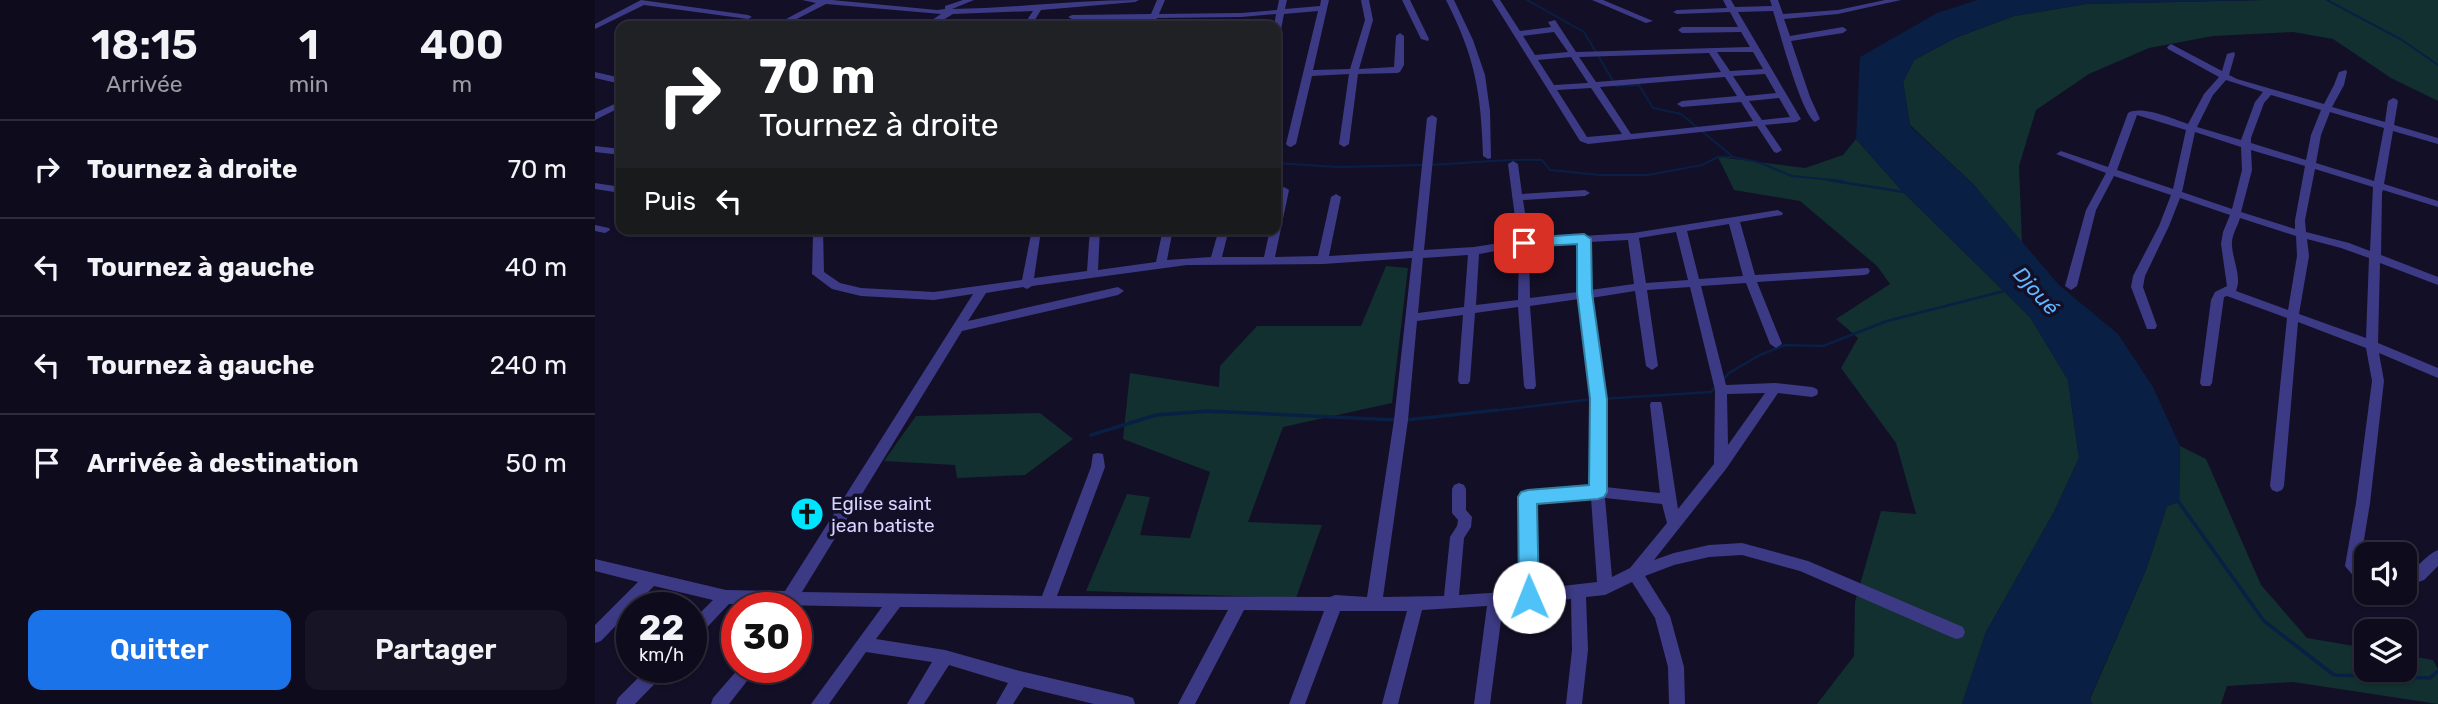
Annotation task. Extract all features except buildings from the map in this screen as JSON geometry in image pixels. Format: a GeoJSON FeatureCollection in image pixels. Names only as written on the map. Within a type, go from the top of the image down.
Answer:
{"type":"FeatureCollection","features":[{"type":"Feature","properties":{"kind":"street"},"geometry":{"type":"LineString","coordinates":[[806,0],[937,12],[1038,9],[1077,2],[1135,0]]}},
{"type":"Feature","properties":{"kind":"street"},"geometry":{"type":"LineString","coordinates":[[864,6],[875,0]]}},
{"type":"Feature","properties":{"kind":"street"},"geometry":{"type":"LineString","coordinates":[[908,10],[921,0]]}},
{"type":"Feature","properties":{"kind":"street"},"geometry":{"type":"LineString","coordinates":[[937,12],[970,0]]}},
{"type":"Feature","properties":{"kind":"street"},"geometry":{"type":"LineString","coordinates":[[997,11],[1026,0]]}},
{"type":"Feature","properties":{"kind":"street"},"geometry":{"type":"LineString","coordinates":[[1151,21],[1161,0]]}},
{"type":"Feature","properties":{"kind":"street"},"geometry":{"type":"LineString","coordinates":[[1280,21],[1283,0]]}},
{"type":"Feature","properties":{"kind":"street"},"geometry":{"type":"LineString","coordinates":[[1344,144],[1354,72],[1369,20],[1365,0]]}},
{"type":"Feature","properties":{"kind":"street"},"geometry":{"type":"LineString","coordinates":[[1406,0],[1425,39]]}},
{"type":"Feature","properties":{"kind":"street"},"geometry":{"type":"LineString","coordinates":[[1450,0],[1475,50],[1484,81],[1488,156]]}},
{"type":"Feature","properties":{"kind":"street"},"geometry":{"type":"LineString","coordinates":[[1496,0],[1585,140],[1796,119],[1727,0]]}},
{"type":"Feature","properties":{"kind":"street"},"geometry":{"type":"LineString","coordinates":[[1596,0],[1649,21]]}},
{"type":"Feature","properties":{"kind":"street"},"geometry":{"type":"LineString","coordinates":[[1678,12],[1776,8],[1837,12],[1897,0]]}},
{"type":"Feature","properties":{"kind":"street"},"geometry":{"type":"LineString","coordinates":[[595,27],[645,1],[748,17]]}},
{"type":"Feature","properties":{"kind":"street"},"geometry":{"type":"LineString","coordinates":[[1110,21],[1121,1]]}},
{"type":"Feature","properties":{"kind":"street"},"geometry":{"type":"LineString","coordinates":[[786,21],[822,2]]}},
{"type":"Feature","properties":{"kind":"street"},"geometry":{"type":"LineString","coordinates":[[1070,21],[1077,2]]}},
{"type":"Feature","properties":{"kind":"street"},"geometry":{"type":"LineString","coordinates":[[1072,17],[1241,15],[1324,4],[1310,73],[1291,144]]}},
{"type":"Feature","properties":{"kind":"street"},"geometry":{"type":"LineString","coordinates":[[1776,8],[1815,119]]}},
{"type":"Feature","properties":{"kind":"street"},"geometry":{"type":"LineString","coordinates":[[1030,21],[1038,9]]}},
{"type":"Feature","properties":{"kind":"street"},"geometry":{"type":"LineString","coordinates":[[935,21],[952,11]]}},
{"type":"Feature","properties":{"kind":"street"},"geometry":{"type":"LineString","coordinates":[[1238,21],[1241,15]]}},
{"type":"Feature","properties":{"kind":"street"},"geometry":{"type":"LineString","coordinates":[[1192,21],[1194,16]]}},
{"type":"Feature","properties":{"kind":"street"},"geometry":{"type":"LineString","coordinates":[[1518,34],[1555,25],[1628,136]]}},
{"type":"Feature","properties":{"kind":"street"},"geometry":{"type":"LineString","coordinates":[[1682,30],[1744,29]]}},
{"type":"Feature","properties":{"kind":"street"},"geometry":{"type":"LineString","coordinates":[[1785,39],[1843,30]]}},
{"type":"Feature","properties":{"kind":"street"},"geometry":{"type":"LineString","coordinates":[[1310,73],[1397,70],[1400,65],[1400,36]]}},
{"type":"Feature","properties":{"kind":"street"},"geometry":{"type":"LineString","coordinates":[[2171,47],[2224,77],[2438,141]]}},
{"type":"Feature","properties":{"kind":"street"},"geometry":{"type":"LineString","coordinates":[[1534,58],[1602,51],[1756,50]]}},
{"type":"Feature","properties":{"kind":"street"},"geometry":{"type":"LineString","coordinates":[[1712,51],[1777,150]]}},
{"type":"Feature","properties":{"kind":"street"},"geometry":{"type":"LineString","coordinates":[[2151,326],[2137,287],[2139,276],[2164,226],[2176,192],[2192,126],[2209,94],[2224,77],[2231,54]]}},
{"type":"Feature","properties":{"kind":"street"},"geometry":{"type":"LineString","coordinates":[[1553,88],[1769,71]]}},
{"type":"Feature","properties":{"kind":"street"},"geometry":{"type":"LineString","coordinates":[[2277,486],[2293,316],[2304,256],[2300,220],[2316,135],[2343,72]]}},
{"type":"Feature","properties":{"kind":"street"},"geometry":{"type":"LineString","coordinates":[[595,75],[616,80]]}},
{"type":"Feature","properties":{"kind":"street"},"geometry":{"type":"LineString","coordinates":[[2206,383],[2217,300],[2232,288],[2234,282],[2226,244],[2247,170],[2245,143],[2260,102],[2269,92]]}},
{"type":"Feature","properties":{"kind":"street"},"geometry":{"type":"LineString","coordinates":[[1682,104],[1783,95]]}},
{"type":"Feature","properties":{"kind":"street"},"geometry":{"type":"LineString","coordinates":[[2356,542],[2378,381],[2372,345],[2377,186],[2393,101]]}},
{"type":"Feature","properties":{"kind":"street"},"geometry":{"type":"LineString","coordinates":[[595,117],[616,106]]}},
{"type":"Feature","properties":{"kind":"street"},"geometry":{"type":"LineString","coordinates":[[605,112],[616,114]]}},
{"type":"Feature","properties":{"kind":"street"},"geometry":{"type":"LineString","coordinates":[[2071,286],[2091,210],[2112,170],[2133,113],[2148,113],[2192,126],[2438,204]]}},
{"type":"Feature","properties":{"kind":"street"},"geometry":{"type":"LineString","coordinates":[[1374,604],[1401,420],[1433,118]]}},
{"type":"Feature","properties":{"kind":"street"},"geometry":{"type":"LineString","coordinates":[[595,149],[616,151]]}},
{"type":"Feature","properties":{"kind":"street"},"geometry":{"type":"LineString","coordinates":[[2060,154],[2303,234],[2328,239],[2438,281]]}},
{"type":"Feature","properties":{"kind":"street"},"geometry":{"type":"LineString","coordinates":[[1513,164],[1524,243],[1524,303],[1530,386]]}},
{"type":"Feature","properties":{"kind":"street"},"geometry":{"type":"LineString","coordinates":[[595,186],[616,189]]}},
{"type":"Feature","properties":{"kind":"street"},"geometry":{"type":"LineString","coordinates":[[1281,204],[1284,190]]}},
{"type":"Feature","properties":{"kind":"street"},"geometry":{"type":"LineString","coordinates":[[1517,197],[1585,193]]}},
{"type":"Feature","properties":{"kind":"street"},"geometry":{"type":"LineString","coordinates":[[1323,260],[1336,197]]}},
{"type":"Feature","properties":{"kind":"street"},"geometry":{"type":"LineString","coordinates":[[817,235],[817,274],[836,286],[861,292],[906,296],[981,291],[1161,264],[1216,259],[1323,260],[1474,251],[1524,243],[1633,236],[1778,213]]}},
{"type":"Feature","properties":{"kind":"street"},"geometry":{"type":"LineString","coordinates":[[1734,221],[1750,279],[1776,344]]}},
{"type":"Feature","properties":{"kind":"street"},"geometry":{"type":"LineString","coordinates":[[1681,230],[1721,390],[1721,465]]}},
{"type":"Feature","properties":{"kind":"street"},"geometry":{"type":"LineString","coordinates":[[1027,285],[1035,235]]}},
{"type":"Feature","properties":{"kind":"street"},"geometry":{"type":"LineString","coordinates":[[1092,275],[1095,235]]}},
{"type":"Feature","properties":{"kind":"street"},"geometry":{"type":"LineString","coordinates":[[1161,264],[1167,235]]}},
{"type":"Feature","properties":{"kind":"street"},"geometry":{"type":"LineString","coordinates":[[1216,259],[1222,235]]}},
{"type":"Feature","properties":{"kind":"street"},"geometry":{"type":"LineString","coordinates":[[1269,260],[1274,235]]}},
{"type":"Feature","properties":{"kind":"street"},"geometry":{"type":"LineString","coordinates":[[1633,236],[1652,366]]}},
{"type":"Feature","properties":{"kind":"street"},"geometry":{"type":"LineString","coordinates":[[1584,239],[1584,293],[1597,376],[1598,492],[1605,588]]}},
{"type":"Feature","properties":{"kind":"street"},"geometry":{"type":"LineString","coordinates":[[1464,381],[1474,251]]}},
{"type":"Feature","properties":{"kind":"street"},"geometry":{"type":"LineString","coordinates":[[1412,318],[1640,287],[1864,271]]}},
{"type":"Feature","properties":{"kind":"street"},"geometry":{"type":"LineString","coordinates":[[802,592],[981,291]]}},
{"type":"Feature","properties":{"kind":"street"},"geometry":{"type":"LineString","coordinates":[[957,328],[1118,291]]}},
{"type":"Feature","properties":{"kind":"street"},"geometry":{"type":"LineString","coordinates":[[2225,291],[2372,345],[2438,373]]}},
{"type":"Feature","properties":{"kind":"street"},"geometry":{"type":"LineString","coordinates":[[1721,390],[1775,388],[1812,391]]}},
{"type":"Feature","properties":{"kind":"street"},"geometry":{"type":"LineString","coordinates":[[1636,573],[1721,465],[1775,388]]}},
{"type":"Feature","properties":{"kind":"street"},"geometry":{"type":"LineString","coordinates":[[1656,405],[1668,499],[1674,523]]}},
{"type":"Feature","properties":{"kind":"street"},"geometry":{"type":"LineString","coordinates":[[1047,603],[1098,467],[1098,458]]}},
{"type":"Feature","properties":{"kind":"street"},"geometry":{"type":"LineString","coordinates":[[1451,602],[1457,537],[1464,527],[1465,517],[1459,513],[1459,489]]}},
{"type":"Feature","properties":{"kind":"street"},"geometry":{"type":"LineString","coordinates":[[1529,597],[1528,497],[1598,492],[1668,499]]}},
{"type":"Feature","properties":{"kind":"street"},"geometry":{"type":"LineString","coordinates":[[812,603],[1451,602],[1605,588],[1636,573],[1709,551],[1742,549],[1803,565],[1957,632]]}},
{"type":"Feature","properties":{"kind":"street"},"geometry":{"type":"LineString","coordinates":[[2417,576],[2438,556]]}},
{"type":"Feature","properties":{"kind":"street"},"geometry":{"type":"LineString","coordinates":[[595,565],[721,596]]}},
{"type":"Feature","properties":{"kind":"street"},"geometry":{"type":"LineString","coordinates":[[1636,573],[1662,616],[1676,667],[1677,704]]}},
{"type":"Feature","properties":{"kind":"street"},"geometry":{"type":"LineString","coordinates":[[595,636],[651,579]]}},
{"type":"Feature","properties":{"kind":"street"},"geometry":{"type":"LineString","coordinates":[[1574,704],[1580,650],[1578,592]]}},
{"type":"Feature","properties":{"kind":"street"},"geometry":{"type":"LineString","coordinates":[[1482,704],[1496,599]]}},
{"type":"Feature","properties":{"kind":"street"},"geometry":{"type":"LineString","coordinates":[[819,704],[895,601]]}},
{"type":"Feature","properties":{"kind":"street"},"geometry":{"type":"LineString","coordinates":[[707,617],[721,602]]}},
{"type":"Feature","properties":{"kind":"street"},"geometry":{"type":"LineString","coordinates":[[1297,704],[1335,602]]}},
{"type":"Feature","properties":{"kind":"street"},"geometry":{"type":"LineString","coordinates":[[1187,704],[1239,604]]}},
{"type":"Feature","properties":{"kind":"street"},"geometry":{"type":"LineString","coordinates":[[1389,704],[1416,604]]}},
{"type":"Feature","properties":{"kind":"street"},"geometry":{"type":"LineString","coordinates":[[865,645],[945,657],[1101,701],[1127,704]]}},
{"type":"Feature","properties":{"kind":"street"},"geometry":{"type":"LineString","coordinates":[[915,704],[945,657]]}},
{"type":"Feature","properties":{"kind":"street"},"geometry":{"type":"LineString","coordinates":[[1005,704],[1020,679]]}},
{"type":"Feature","properties":{"kind":"street"},"geometry":{"type":"LineString","coordinates":[[624,704],[644,683]]}},
{"type":"Feature","properties":{"kind":"street"},"geometry":{"type":"LineString","coordinates":[[719,704],[737,683]]}},
{"type":"Feature","properties":{"kind":"green space"},"geometry":{"type":"Polygon","coordinates":[[[2438,0],[2438,101],[2391,78],[2333,39],[2293,32],[2213,36],[2149,48],[2089,74],[2036,110],[2019,166],[2022,243],[1973,184],[1910,125],[1903,82],[1914,60],[1955,38],[2014,16],[2086,4],[2438,0]]]}},
{"type":"Feature","properties":{"kind":"green space"},"geometry":{"type":"Polygon","coordinates":[[[1856,139],[1903,192],[2030,317],[2068,380],[2079,458],[2054,512],[1986,632],[1962,704],[1817,704],[1854,656],[1855,602],[1881,511],[1916,514],[1896,443],[1841,368],[1858,338],[1836,319],[1890,284],[1877,266],[1800,201],[1734,190],[1718,157],[1805,168],[1843,155],[1856,139]]]}},
{"type":"Feature","properties":{"kind":"green space"},"geometry":{"type":"Polygon","coordinates":[[[1386,266],[1408,268],[1392,403],[1283,427],[1248,522],[1322,525],[1296,598],[1086,591],[1127,494],[1150,497],[1140,535],[1190,538],[1210,472],[1123,439],[1130,373],[1219,387],[1220,366],[1257,326],[1361,326],[1386,266]]]}},
{"type":"Feature","properties":{"kind":"green space"},"geometry":{"type":"Polygon","coordinates":[[[1040,413],[1073,439],[1025,475],[957,478],[955,465],[884,461],[916,416],[1040,413]]]}},
{"type":"Feature","properties":{"kind":"green space"},"geometry":{"type":"Polygon","coordinates":[[[2180,446],[2206,459],[2261,585],[2307,638],[2354,646],[2354,682],[2417,682],[2417,657],[2433,660],[2438,669],[2438,704],[2293,682],[2227,686],[2221,704],[2092,704],[2090,699],[2146,570],[2167,506],[2179,502],[2180,446]]]}},
{"type":"Feature","properties":{"kind":"water","name":"Djoué"},"geometry":{"type":"Polygon","coordinates":[[[1977,0],[2264,0],[2086,4],[2014,16],[1955,38],[1914,60],[1903,82],[1910,126],[1973,184],[2059,285],[2118,334],[2153,387],[2180,446],[2179,502],[2167,506],[2146,570],[2090,698],[2092,704],[1962,704],[1986,632],[2054,512],[2079,458],[2068,380],[2030,317],[1903,192],[1856,139],[1860,57],[1937,13],[1977,0]]]}},
{"type":"Feature","properties":{"kind":"waterway"},"geometry":{"type":"LineString","coordinates":[[1527,0],[1584,32],[1616,86],[1639,85],[1653,108],[1681,114],[1732,156]]}},
{"type":"Feature","properties":{"kind":"waterway"},"geometry":{"type":"LineString","coordinates":[[2327,0],[2402,40],[2438,65]]}},
{"type":"Feature","properties":{"kind":"waterway"},"geometry":{"type":"LineString","coordinates":[[1429,165],[1542,160],[1550,170],[1600,175],[1648,175],[1702,165],[1718,157],[1733,157],[1758,162],[1792,176],[1843,181]]}},
{"type":"Feature","properties":{"kind":"waterway"},"geometry":{"type":"LineString","coordinates":[[1281,163],[1337,167],[1423,165]]}},
{"type":"Feature","properties":{"kind":"waterway"},"geometry":{"type":"LineString","coordinates":[[1828,180],[1904,192]]}},
{"type":"Feature","properties":{"kind":"waterway"},"geometry":{"type":"LineString","coordinates":[[924,236],[929,235]]}},
{"type":"Feature","properties":{"kind":"waterway","name":"Djoué"},"geometry":{"type":"LineString","coordinates":[[1722,381],[1729,373],[1760,355],[1785,345],[1823,346],[1887,321],[2008,290]]}},
{"type":"Feature","properties":{"kind":"waterway"},"geometry":{"type":"LineString","coordinates":[[1601,399],[1711,392],[1715,388]]}},
{"type":"Feature","properties":{"kind":"waterway"},"geometry":{"type":"LineString","coordinates":[[1482,412],[1594,399]]}},
{"type":"Feature","properties":{"kind":"waterway"},"geometry":{"type":"LineString","coordinates":[[1406,420],[1497,410]]}},
{"type":"Feature","properties":{"kind":"waterway"},"geometry":{"type":"LineString","coordinates":[[1091,435],[1156,415],[1208,411],[1396,420]]}},
{"type":"Feature","properties":{"kind":"waterway"},"geometry":{"type":"LineString","coordinates":[[1201,412],[1220,412]]}},
{"type":"Feature","properties":{"kind":"waterway"},"geometry":{"type":"LineString","coordinates":[[2178,501],[2264,621],[2334,675],[2430,678],[2438,671]]}},
{"type":"Feature","properties":{"kind":"place","name":"Eglise saint jean batiste"},"geometry":{"type":"Point","coordinates":[807,514]}},
{"type":"Feature","properties":{"kind":"route"},"geometry":{"type":"LineString","coordinates":[[1524,243],[1584,239],[1584,293],[1598,399],[1598,492],[1528,497],[1529,597]]}}]}
